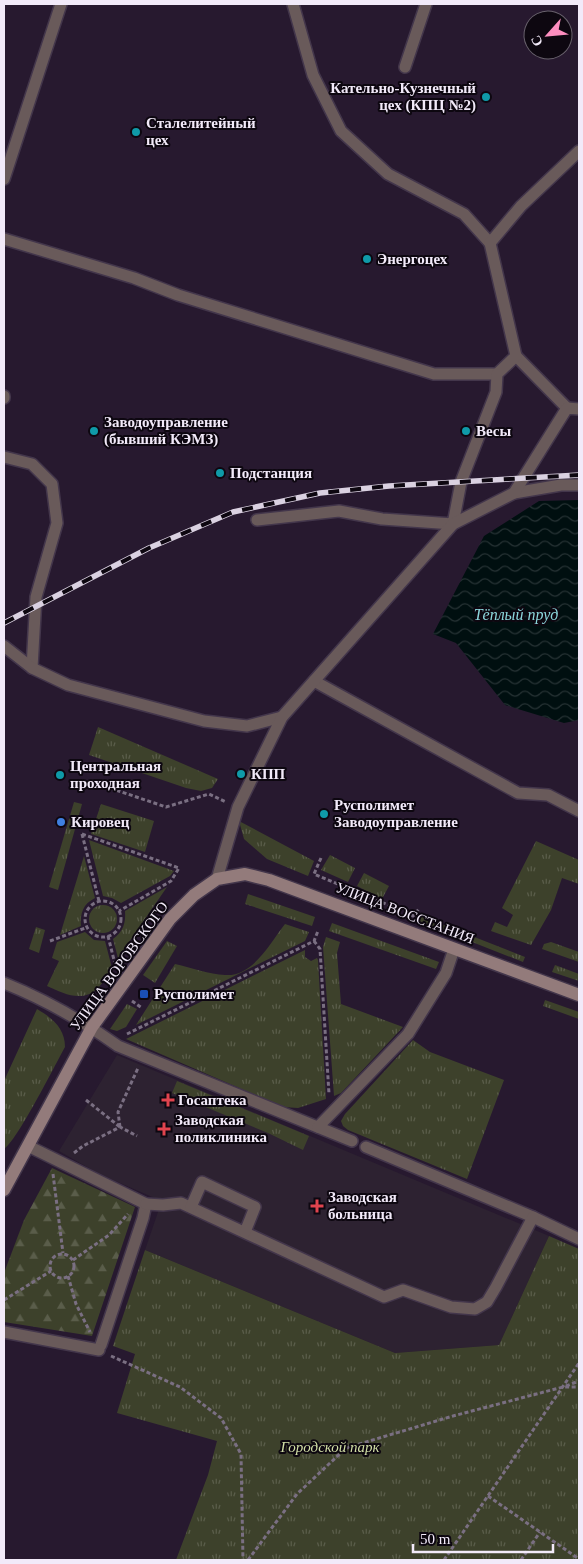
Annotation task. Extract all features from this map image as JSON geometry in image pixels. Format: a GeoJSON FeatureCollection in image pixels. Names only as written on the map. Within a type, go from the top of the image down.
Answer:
{"type":"FeatureCollection","features":[{"type":"Feature","properties":{"kind":"street","name":"УЛИЦА ВОССТАНИЯ"},"geometry":{"type":"LineString","coordinates":[[217,879],[245,874],[269,880],[579,995]]}},
{"type":"Feature","properties":{"kind":"street","name":"УЛИЦА ВОРОВСКОГО"},"geometry":{"type":"LineString","coordinates":[[4,1190],[92,1027],[170,919],[194,895],[217,879]]}},
{"type":"Feature","properties":{"kind":"lane"},"geometry":{"type":"LineString","coordinates":[[4,179],[61,4]]}},
{"type":"Feature","properties":{"kind":"lane"},"geometry":{"type":"LineString","coordinates":[[293,4],[313,75],[341,131],[388,174],[464,214],[490,243],[516,356],[567,408],[579,410]]}},
{"type":"Feature","properties":{"kind":"lane"},"geometry":{"type":"LineString","coordinates":[[405,66],[426,4]]}},
{"type":"Feature","properties":{"kind":"lane"},"geometry":{"type":"LineString","coordinates":[[490,243],[521,206],[579,151]]}},
{"type":"Feature","properties":{"kind":"lane"},"geometry":{"type":"LineString","coordinates":[[4,239],[134,278],[178,295],[434,374],[497,374]]}},
{"type":"Feature","properties":{"kind":"lane"},"geometry":{"type":"LineString","coordinates":[[452,524],[461,482],[496,392],[497,374],[516,356]]}},
{"type":"Feature","properties":{"kind":"lane"},"geometry":{"type":"LineString","coordinates":[[514,493],[567,408]]}},
{"type":"Feature","properties":{"kind":"lane"},"geometry":{"type":"LineString","coordinates":[[4,458],[32,464],[52,484],[57,524],[36,597],[32,668]]}},
{"type":"Feature","properties":{"kind":"lane"},"geometry":{"type":"LineString","coordinates":[[217,879],[238,807],[282,717],[452,524],[514,493],[562,485],[579,485]]}},
{"type":"Feature","properties":{"kind":"lane"},"geometry":{"type":"LineString","coordinates":[[256,520],[339,511],[382,520],[452,524]]}},
{"type":"Feature","properties":{"kind":"lane"},"geometry":{"type":"LineString","coordinates":[[4,646],[32,668],[68,685],[204,721],[247,726],[282,717]]}},
{"type":"Feature","properties":{"kind":"lane"},"geometry":{"type":"LineString","coordinates":[[314,681],[518,793],[548,794],[579,810]]}},
{"type":"Feature","properties":{"kind":"lane"},"geometry":{"type":"LineString","coordinates":[[318,1127],[408,1034],[446,973],[454,949]]}},
{"type":"Feature","properties":{"kind":"lane"},"geometry":{"type":"LineString","coordinates":[[4,983],[42,998],[92,1027],[118,1046],[352,1141]]}},
{"type":"Feature","properties":{"kind":"lane"},"geometry":{"type":"LineString","coordinates":[[28,1146],[146,1204],[164,1205],[181,1203],[384,1296],[403,1290],[451,1306],[475,1309],[487,1302],[533,1217]]}},
{"type":"Feature","properties":{"kind":"lane"},"geometry":{"type":"LineString","coordinates":[[366,1147],[533,1217],[579,1239]]}},
{"type":"Feature","properties":{"kind":"lane"},"geometry":{"type":"LineString","coordinates":[[191,1207],[202,1182],[255,1207],[245,1232]]}},
{"type":"Feature","properties":{"kind":"lane"},"geometry":{"type":"LineString","coordinates":[[4,1332],[100,1347],[146,1204]]}},
{"type":"Feature","properties":{"kind":"path"},"geometry":{"type":"LineString","coordinates":[[98,784],[166,807],[209,794],[238,807]]}},
{"type":"Feature","properties":{"kind":"path"},"geometry":{"type":"LineString","coordinates":[[99,901],[82,834],[179,868],[171,881],[119,910]]}},
{"type":"Feature","properties":{"kind":"path"},"geometry":{"type":"LineString","coordinates":[[320,858],[314,874],[413,916],[419,909]]}},
{"type":"Feature","properties":{"kind":"path"},"geometry":{"type":"LineString","coordinates":[[104,901],[113,904],[119,910],[121,920],[118,928],[108,936],[94,934],[88,927],[85,918],[88,909],[95,903],[104,901]]}},
{"type":"Feature","properties":{"kind":"path"},"geometry":{"type":"LineString","coordinates":[[50,941],[88,927]]}},
{"type":"Feature","properties":{"kind":"path"},"geometry":{"type":"LineString","coordinates":[[124,1035],[314,941],[318,931]]}},
{"type":"Feature","properties":{"kind":"path"},"geometry":{"type":"LineString","coordinates":[[108,936],[116,964]]}},
{"type":"Feature","properties":{"kind":"path"},"geometry":{"type":"LineString","coordinates":[[314,941],[320,949],[330,1097]]}},
{"type":"Feature","properties":{"kind":"path"},"geometry":{"type":"LineString","coordinates":[[132,1001],[142,1008]]}},
{"type":"Feature","properties":{"kind":"path"},"geometry":{"type":"LineString","coordinates":[[120,1128],[118,1112],[144,1056]]}},
{"type":"Feature","properties":{"kind":"path"},"geometry":{"type":"LineString","coordinates":[[86,1100],[120,1128],[137,1136]]}},
{"type":"Feature","properties":{"kind":"path"},"geometry":{"type":"LineString","coordinates":[[70,1157],[83,1146],[120,1128]]}},
{"type":"Feature","properties":{"kind":"path"},"geometry":{"type":"LineString","coordinates":[[52,1168],[63,1253]]}},
{"type":"Feature","properties":{"kind":"path"},"geometry":{"type":"LineString","coordinates":[[73,1260],[109,1235],[135,1207],[146,1204]]}},
{"type":"Feature","properties":{"kind":"path"},"geometry":{"type":"LineString","coordinates":[[63,1253],[69,1255],[73,1260],[74,1266],[73,1272],[62,1278],[56,1276],[51,1271],[50,1265],[52,1259],[63,1253]]}},
{"type":"Feature","properties":{"kind":"path"},"geometry":{"type":"LineString","coordinates":[[4,1300],[51,1271]]}},
{"type":"Feature","properties":{"kind":"path"},"geometry":{"type":"LineString","coordinates":[[68,1276],[76,1304],[100,1347],[131,1366],[180,1387],[221,1418],[241,1454],[244,1560]]}},
{"type":"Feature","properties":{"kind":"path"},"geometry":{"type":"LineString","coordinates":[[444,1560],[579,1363]]}},
{"type":"Feature","properties":{"kind":"path"},"geometry":{"type":"LineString","coordinates":[[248,1560],[297,1494],[346,1448],[562,1387],[579,1380]]}},
{"type":"Feature","properties":{"kind":"path"},"geometry":{"type":"LineString","coordinates":[[562,1387],[579,1387]]}},
{"type":"Feature","properties":{"kind":"path"},"geometry":{"type":"LineString","coordinates":[[488,1496],[579,1559]]}},
{"type":"Feature","properties":{"kind":"path"},"geometry":{"type":"LineString","coordinates":[[520,1560],[540,1532]]}},
{"type":"Feature","properties":{"kind":"shaded area","name":"Заводская больница"},"geometry":{"type":"Polygon","coordinates":[[[117,1055],[549,1236],[499,1345],[395,1353],[145,1250],[158,1212],[157,1199],[99,1174],[59,1151],[117,1055]]]}},
{"type":"Feature","properties":{"kind":"green space"},"geometry":{"type":"Polygon","coordinates":[[[98,727],[218,779],[212,788],[201,791],[186,788],[89,755],[98,727]]]}},
{"type":"Feature","properties":{"kind":"green space"},"geometry":{"type":"Polygon","coordinates":[[[74,802],[82,804],[58,890],[49,887],[74,802]]]}},
{"type":"Feature","properties":{"kind":"green space"},"geometry":{"type":"Polygon","coordinates":[[[101,804],[154,821],[145,852],[91,834],[101,804]]]}},
{"type":"Feature","properties":{"kind":"green space"},"geometry":{"type":"Polygon","coordinates":[[[239,821],[314,861],[308,876],[267,859],[244,839],[239,821]]]}},
{"type":"Feature","properties":{"kind":"green space"},"geometry":{"type":"Polygon","coordinates":[[[89,840],[174,871],[170,876],[121,903],[103,896],[89,840]]]}},
{"type":"Feature","properties":{"kind":"green space"},"geometry":{"type":"Polygon","coordinates":[[[536,841],[579,860],[579,884],[562,878],[551,910],[531,945],[491,931],[495,922],[507,927],[513,915],[502,908],[536,841]]]}},
{"type":"Feature","properties":{"kind":"green space"},"geometry":{"type":"Polygon","coordinates":[[[330,855],[355,868],[348,882],[321,870],[330,855]]]}},
{"type":"Feature","properties":{"kind":"green space"},"geometry":{"type":"Polygon","coordinates":[[[84,856],[95,898],[83,909],[81,926],[60,935],[84,856]]]}},
{"type":"Feature","properties":{"kind":"green space"},"geometry":{"type":"Polygon","coordinates":[[[364,873],[389,886],[382,899],[357,886],[364,873]]]}},
{"type":"Feature","properties":{"kind":"green space"},"geometry":{"type":"Polygon","coordinates":[[[167,887],[118,958],[113,939],[123,927],[125,911],[167,887]]]}},
{"type":"Feature","properties":{"kind":"green space"},"geometry":{"type":"Polygon","coordinates":[[[248,894],[315,917],[312,926],[245,904],[248,894]]]}},
{"type":"Feature","properties":{"kind":"green space"},"geometry":{"type":"Polygon","coordinates":[[[103,905],[113,909],[117,919],[113,929],[103,933],[93,929],[89,919],[93,909],[103,905]]]}},
{"type":"Feature","properties":{"kind":"green space"},"geometry":{"type":"Polygon","coordinates":[[[421,916],[525,957],[523,962],[419,921],[421,916]]]}},
{"type":"Feature","properties":{"kind":"green space"},"geometry":{"type":"Polygon","coordinates":[[[332,923],[439,962],[436,969],[329,931],[332,923]]]}},
{"type":"Feature","properties":{"kind":"green space"},"geometry":{"type":"Polygon","coordinates":[[[285,924],[309,932],[305,941],[136,1025],[175,964],[225,975],[244,971],[267,949],[285,924]]]}},
{"type":"Feature","properties":{"kind":"green space"},"geometry":{"type":"Polygon","coordinates":[[[36,927],[45,930],[39,953],[29,949],[36,927]]]}},
{"type":"Feature","properties":{"kind":"green space"},"geometry":{"type":"Polygon","coordinates":[[[85,932],[94,940],[105,941],[112,968],[104,981],[92,993],[80,996],[73,996],[47,986],[59,961],[52,958],[57,942],[85,932]]]}},
{"type":"Feature","properties":{"kind":"green space"},"geometry":{"type":"Polygon","coordinates":[[[326,937],[340,942],[337,953],[341,1004],[403,1027],[341,1093],[334,1096],[323,947],[326,937]]]}},
{"type":"Feature","properties":{"kind":"green space"},"geometry":{"type":"Polygon","coordinates":[[[167,941],[177,946],[155,983],[143,975],[167,941]]]}},
{"type":"Feature","properties":{"kind":"green space"},"geometry":{"type":"Polygon","coordinates":[[[551,942],[579,952],[579,962],[542,949],[544,944],[551,942]]]}},
{"type":"Feature","properties":{"kind":"green space"},"geometry":{"type":"Polygon","coordinates":[[[305,950],[305,957],[311,961],[317,958],[318,960],[326,1099],[298,1108],[283,1107],[126,1039],[305,950]]]}},
{"type":"Feature","properties":{"kind":"green space"},"geometry":{"type":"Polygon","coordinates":[[[555,965],[579,974],[579,981],[552,972],[555,965]]]}},
{"type":"Feature","properties":{"kind":"green space"},"geometry":{"type":"Polygon","coordinates":[[[545,1000],[579,1012],[579,1019],[543,1006],[545,1000]]]}},
{"type":"Feature","properties":{"kind":"green space"},"geometry":{"type":"Polygon","coordinates":[[[127,1004],[137,1009],[126,1027],[117,1031],[110,1029],[127,1004]]]}},
{"type":"Feature","properties":{"kind":"green space"},"geometry":{"type":"Polygon","coordinates":[[[37,1009],[57,1024],[63,1034],[65,1047],[18,1132],[4,1149],[4,1081],[37,1009]]]}},
{"type":"Feature","properties":{"kind":"green space"},"geometry":{"type":"Polygon","coordinates":[[[413,1040],[430,1052],[504,1080],[467,1179],[348,1130],[341,1121],[345,1114],[413,1040]]]}},
{"type":"Feature","properties":{"kind":"green space"},"geometry":{"type":"Polygon","coordinates":[[[177,1081],[309,1136],[303,1150],[268,1133],[172,1093],[177,1081]]]}},
{"type":"Feature","properties":{"kind":"green space"},"geometry":{"type":"Polygon","coordinates":[[[52,1168],[135,1207],[92,1336],[4,1322],[4,1273],[24,1220],[52,1168]]]}},
{"type":"Feature","properties":{"kind":"green space","name":"Городской парк"},"geometry":{"type":"Polygon","coordinates":[[[549,1236],[579,1249],[579,1560],[176,1560],[208,1475],[217,1441],[117,1413],[135,1354],[113,1346],[145,1250],[395,1353],[499,1345],[549,1236]]]}},
{"type":"Feature","properties":{"kind":"water","name":"Тёплый пруд"},"geometry":{"type":"Polygon","coordinates":[[[579,500],[579,720],[564,723],[505,705],[456,643],[433,634],[484,536],[539,501],[579,500]]]}},
{"type":"Feature","properties":{"kind":"railway"},"geometry":{"type":"LineString","coordinates":[[4,623],[149,548],[233,512],[320,493],[389,486],[579,475]]}},
{"type":"Feature","properties":{"kind":"place","name":"Кательно-Кузнечный цех (КПЦ №2)"},"geometry":{"type":"Point","coordinates":[486,97]}},
{"type":"Feature","properties":{"kind":"place","name":"Сталелитейный цех"},"geometry":{"type":"Point","coordinates":[136,132]}},
{"type":"Feature","properties":{"kind":"place","name":"Энергоцех"},"geometry":{"type":"Point","coordinates":[367,259]}},
{"type":"Feature","properties":{"kind":"place","name":"Заводоуправление (бывший КЭМЗ)"},"geometry":{"type":"Point","coordinates":[94,431]}},
{"type":"Feature","properties":{"kind":"place","name":"Весы"},"geometry":{"type":"Point","coordinates":[466,431]}},
{"type":"Feature","properties":{"kind":"place","name":"Подстанция"},"geometry":{"type":"Point","coordinates":[220,473]}},
{"type":"Feature","properties":{"kind":"place","name":"КПП"},"geometry":{"type":"Point","coordinates":[241,774]}},
{"type":"Feature","properties":{"kind":"place","name":"Центральная проходная"},"geometry":{"type":"Point","coordinates":[60,775]}},
{"type":"Feature","properties":{"kind":"place","name":"Русполимет Заводоуправление"},"geometry":{"type":"Point","coordinates":[324,814]}},
{"type":"Feature","properties":{"kind":"place","name":"Кировец"},"geometry":{"type":"Point","coordinates":[61,822]}},
{"type":"Feature","properties":{"kind":"place","name":"Русполимет"},"geometry":{"type":"Point","coordinates":[144,994]}},
{"type":"Feature","properties":{"kind":"place","name":"Госаптека"},"geometry":{"type":"Point","coordinates":[168,1100]}},
{"type":"Feature","properties":{"kind":"place","name":"Заводская поликлиника"},"geometry":{"type":"Point","coordinates":[164,1129]}},
{"type":"Feature","properties":{"kind":"place","name":"Заводская больница"},"geometry":{"type":"Point","coordinates":[317,1206]}}]}
